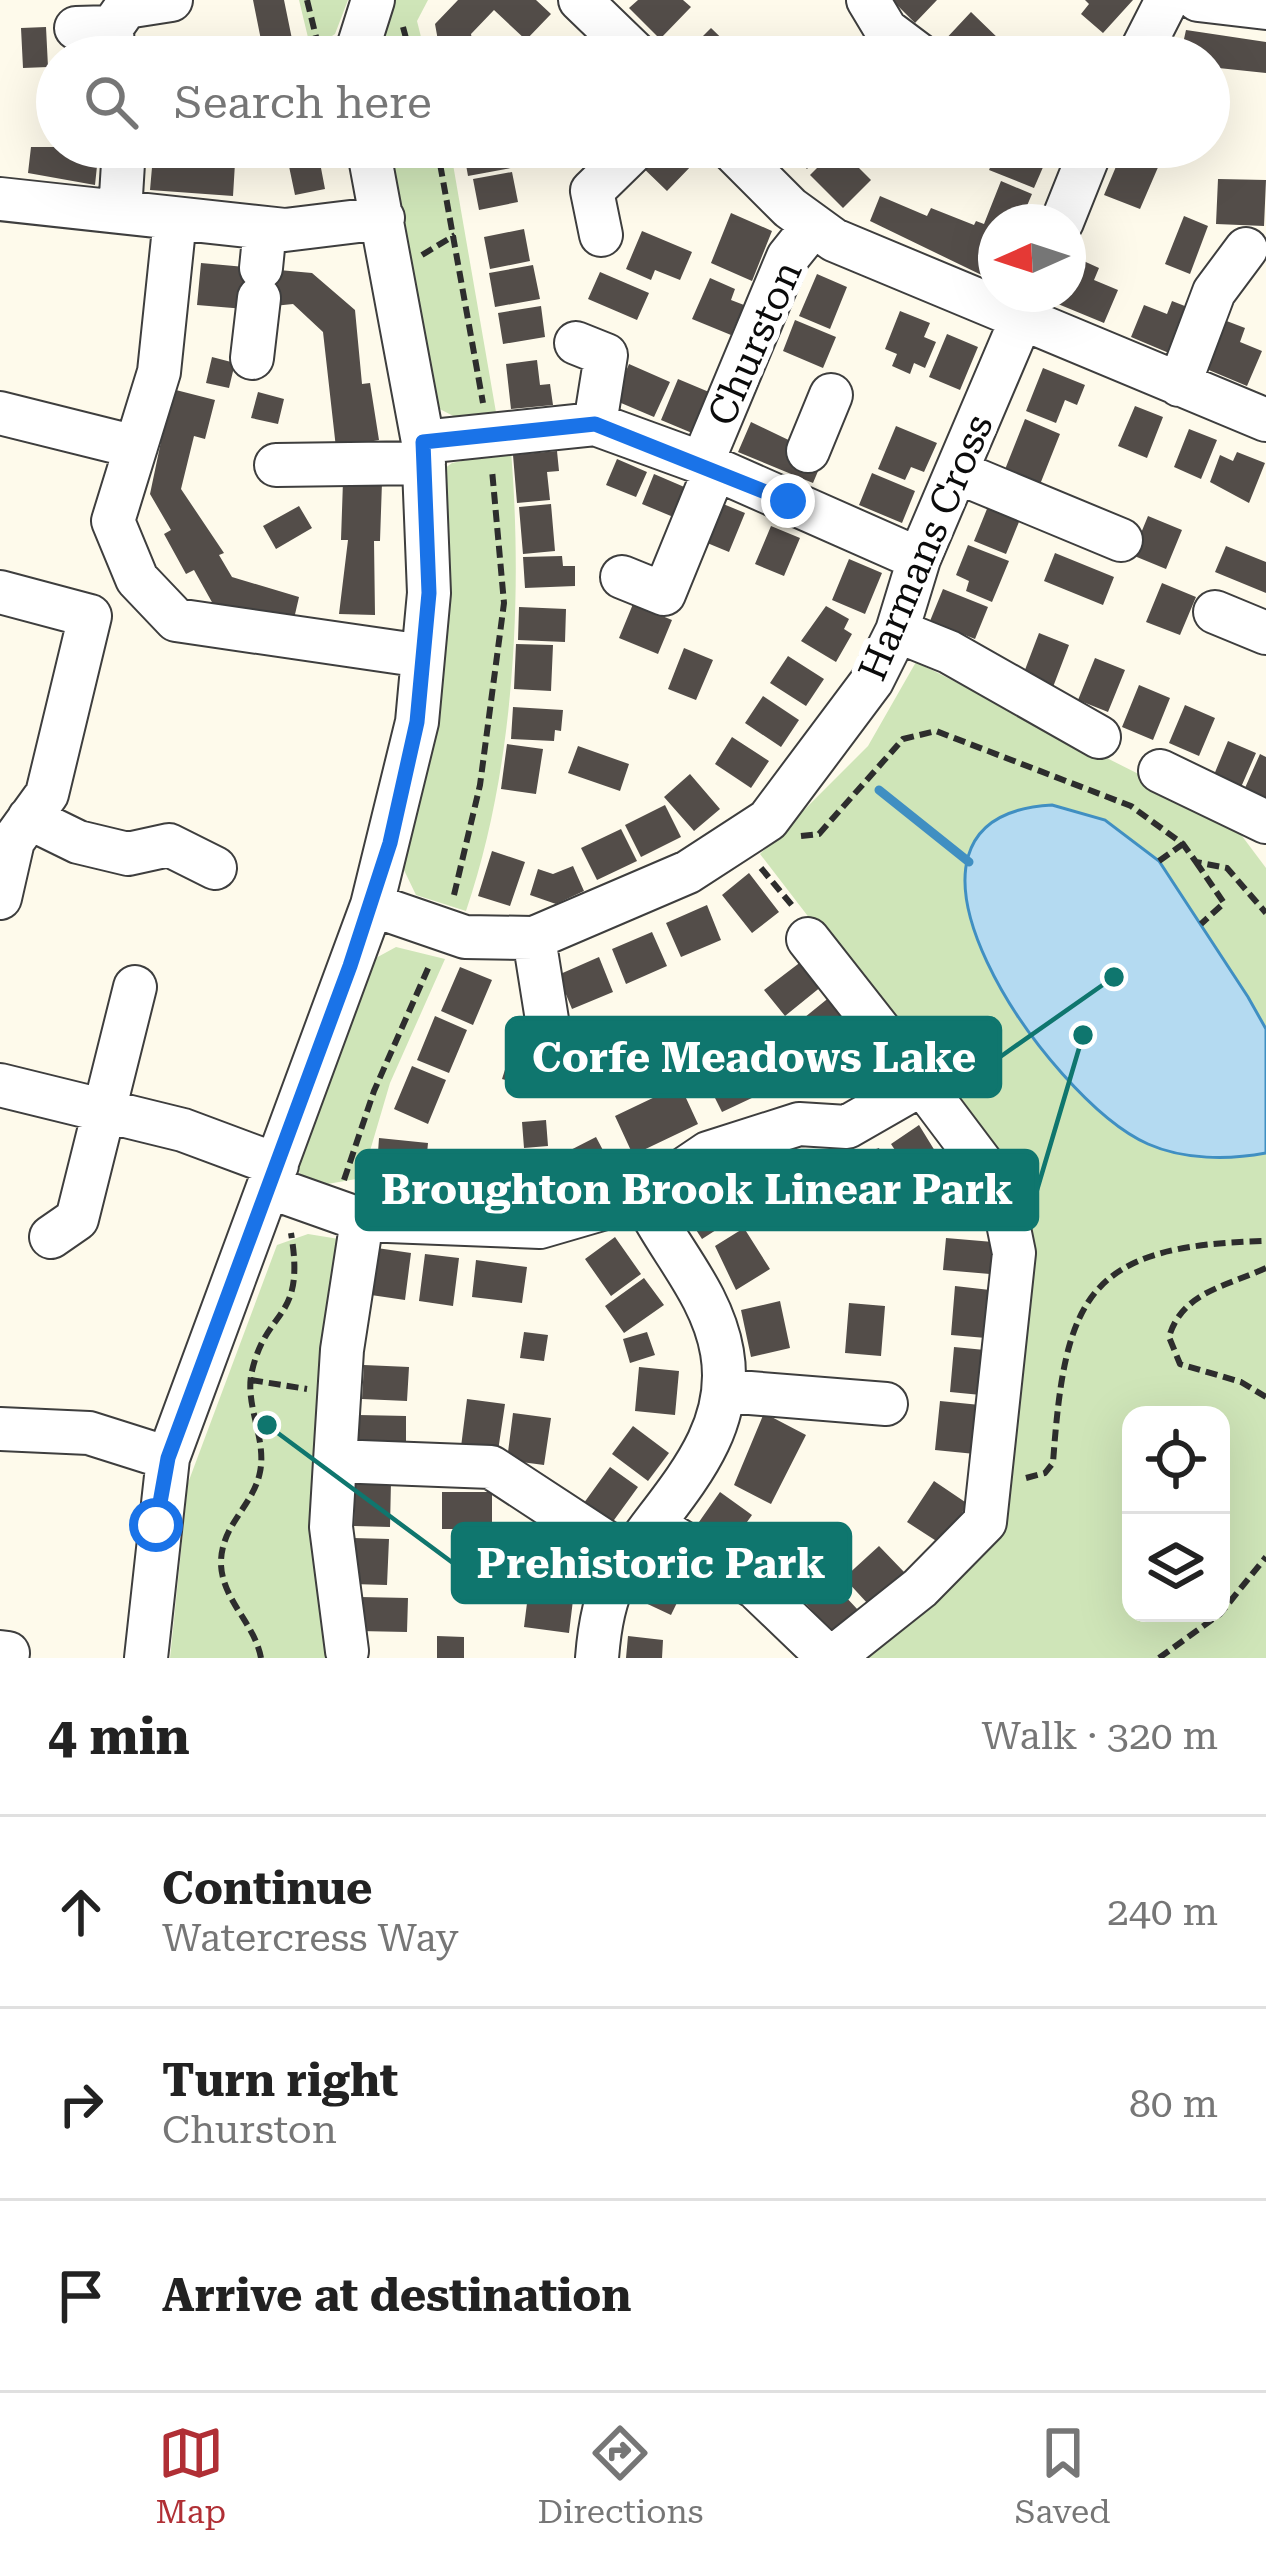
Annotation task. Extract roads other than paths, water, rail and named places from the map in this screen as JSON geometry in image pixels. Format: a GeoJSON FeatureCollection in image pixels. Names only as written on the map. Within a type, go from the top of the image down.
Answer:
{"type":"FeatureCollection","features":[{"type":"Feature","properties":{"kind":"street"},"geometry":{"type":"LineString","coordinates":[[362,36],[373,0]]}},
{"type":"Feature","properties":{"kind":"street"},"geometry":{"type":"LineString","coordinates":[[580,0],[617,36]]}},
{"type":"Feature","properties":{"kind":"street"},"geometry":{"type":"LineString","coordinates":[[868,0],[894,36]]}},
{"type":"Feature","properties":{"kind":"street"},"geometry":{"type":"LineString","coordinates":[[1149,36],[1167,0]]}},
{"type":"Feature","properties":{"kind":"street"},"geometry":{"type":"LineString","coordinates":[[1198,0],[1266,8]]}},
{"type":"Feature","properties":{"kind":"street"},"geometry":{"type":"LineString","coordinates":[[101,36],[126,7],[182,7]]}},
{"type":"Feature","properties":{"kind":"street"},"geometry":{"type":"LineString","coordinates":[[120,212],[123,168]]}},
{"type":"Feature","properties":{"kind":"street"},"geometry":{"type":"LineString","coordinates":[[146,1658],[168,1458],[280,1183],[372,905],[405,782],[429,593],[424,452],[372,168]]}},
{"type":"Feature","properties":{"kind":"street"},"geometry":{"type":"LineString","coordinates":[[601,235],[592,191],[616,168]]}},
{"type":"Feature","properties":{"kind":"street"},"geometry":{"type":"LineString","coordinates":[[751,168],[812,226],[978,289]]}},
{"type":"Feature","properties":{"kind":"street"},"geometry":{"type":"LineString","coordinates":[[1068,204],[1081,168]]}},
{"type":"Feature","properties":{"kind":"street"},"geometry":{"type":"LineString","coordinates":[[0,200],[175,219],[262,265],[383,218]]}},
{"type":"Feature","properties":{"kind":"street"},"geometry":{"type":"LineString","coordinates":[[175,219],[159,372],[113,520],[137,579],[176,620],[423,656]]}},
{"type":"Feature","properties":{"kind":"street","name":"Churston"},"geometry":{"type":"LineString","coordinates":[[708,466],[788,256],[812,226]]}},
{"type":"Feature","properties":{"kind":"street"},"geometry":{"type":"LineString","coordinates":[[1179,385],[1214,292],[1246,249]]}},
{"type":"Feature","properties":{"kind":"street"},"geometry":{"type":"LineString","coordinates":[[252,358],[262,265]]}},
{"type":"Feature","properties":{"kind":"street","name":"Harmans Cross"},"geometry":{"type":"LineString","coordinates":[[372,905],[465,937],[534,938],[636,898],[754,831],[872,681],[897,631],[920,559],[1025,312]]}},
{"type":"Feature","properties":{"kind":"street"},"geometry":{"type":"LineString","coordinates":[[1035,312],[1179,385],[1266,420]]}},
{"type":"Feature","properties":{"kind":"street"},"geometry":{"type":"LineString","coordinates":[[576,343],[606,355],[595,424]]}},
{"type":"Feature","properties":{"kind":"street"},"geometry":{"type":"LineString","coordinates":[[798,476],[831,395]]}},
{"type":"Feature","properties":{"kind":"street"},"geometry":{"type":"LineString","coordinates":[[0,413],[136,447]]}},
{"type":"Feature","properties":{"kind":"street","name":"Churston"},"geometry":{"type":"LineString","coordinates":[[266,460],[424,452],[595,424],[708,466],[798,476],[920,559]]}},
{"type":"Feature","properties":{"kind":"street"},"geometry":{"type":"LineString","coordinates":[[622,577],[664,594],[708,466]]}},
{"type":"Feature","properties":{"kind":"street"},"geometry":{"type":"LineString","coordinates":[[957,472],[1121,540]]}},
{"type":"Feature","properties":{"kind":"street"},"geometry":{"type":"LineString","coordinates":[[0,898],[13,841],[47,794],[91,616],[137,579]]}},
{"type":"Feature","properties":{"kind":"street"},"geometry":{"type":"LineString","coordinates":[[0,592],[91,616]]}},
{"type":"Feature","properties":{"kind":"street"},"geometry":{"type":"LineString","coordinates":[[1215,612],[1266,633]]}},
{"type":"Feature","properties":{"kind":"street"},"geometry":{"type":"LineString","coordinates":[[897,631],[949,652],[1099,736]]}},
{"type":"Feature","properties":{"kind":"street"},"geometry":{"type":"LineString","coordinates":[[1160,771],[1266,822]]}},
{"type":"Feature","properties":{"kind":"street"},"geometry":{"type":"LineString","coordinates":[[29,818],[78,842],[128,854],[170,845],[215,868]]}},
{"type":"Feature","properties":{"kind":"street"},"geometry":{"type":"LineString","coordinates":[[534,938],[548,1026]]}},
{"type":"Feature","properties":{"kind":"street"},"geometry":{"type":"LineString","coordinates":[[335,1461],[491,1467],[642,1541],[756,1588],[831,1658],[920,1588],[986,1522],[1014,1253],[1001,1189],[808,939]]}},
{"type":"Feature","properties":{"kind":"street"},"geometry":{"type":"LineString","coordinates":[[51,1237],[77,1219],[136,979]]}},
{"type":"Feature","properties":{"kind":"street"},"geometry":{"type":"LineString","coordinates":[[0,1085],[183,1130],[280,1183],[362,1220],[540,1227],[643,1197],[708,1153],[800,1124],[847,1127],[922,1084]]}},
{"type":"Feature","properties":{"kind":"street"},"geometry":{"type":"LineString","coordinates":[[597,1658],[613,1583],[691,1478],[725,1391],[722,1349],[705,1299],[643,1197]]}},
{"type":"Feature","properties":{"kind":"street"},"geometry":{"type":"LineString","coordinates":[[347,1651],[332,1527],[342,1350],[362,1220]]}},
{"type":"Feature","properties":{"kind":"street"},"geometry":{"type":"LineString","coordinates":[[725,1391],[886,1405]]}},
{"type":"Feature","properties":{"kind":"street"},"geometry":{"type":"LineString","coordinates":[[0,1430],[88,1433],[168,1458]]}},
{"type":"Feature","properties":{"kind":"water"},"geometry":{"type":"Polygon","coordinates":[[[1052,805],[1105,820],[1159,861],[1248,997],[1266,1029],[1266,1153],[1207,1157],[1148,1144],[1107,1117],[1063,1074],[1021,1020],[987,962],[968,905],[968,856],[994,821],[1052,805]]]}},
{"type":"Feature","properties":{"kind":"waterway"},"geometry":{"type":"LineString","coordinates":[[879,790],[969,862]]}},
{"type":"Feature","properties":{"kind":"place","name":"Corfe Meadows Lake"},"geometry":{"type":"Point","coordinates":[1114,977]}},
{"type":"Feature","properties":{"kind":"place","name":"Broughton Brook Linear Park"},"geometry":{"type":"Point","coordinates":[1083,1035]}},
{"type":"Feature","properties":{"kind":"place","name":"Prehistoric Park"},"geometry":{"type":"Point","coordinates":[267,1425]}}]}
